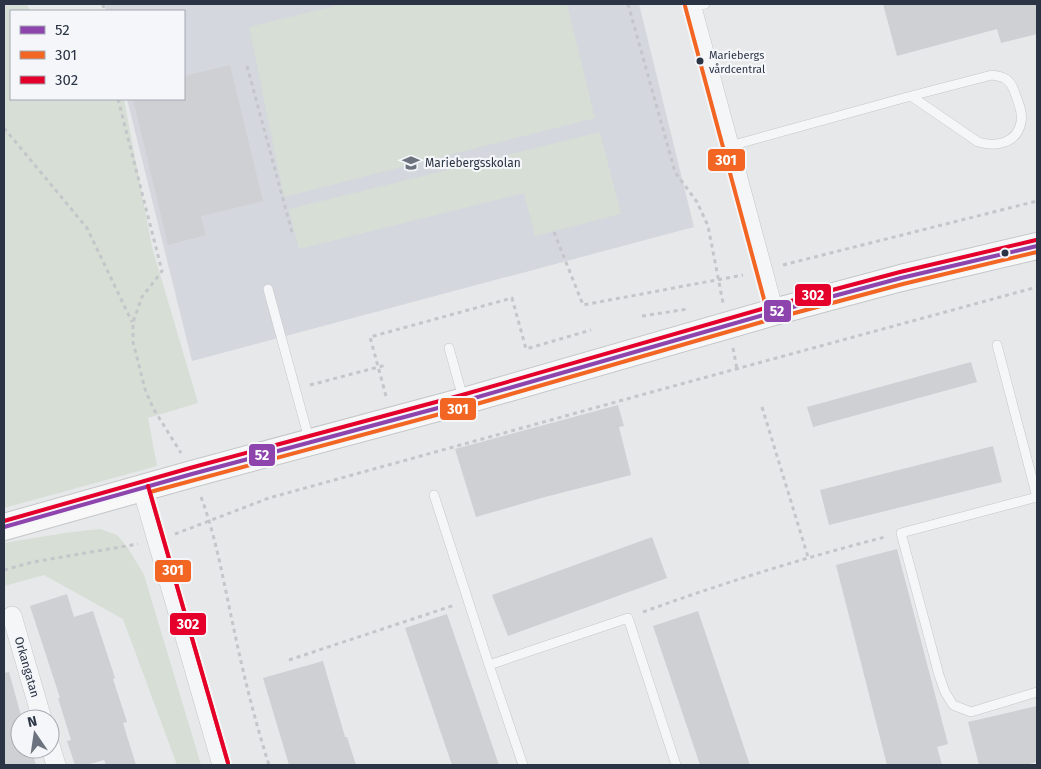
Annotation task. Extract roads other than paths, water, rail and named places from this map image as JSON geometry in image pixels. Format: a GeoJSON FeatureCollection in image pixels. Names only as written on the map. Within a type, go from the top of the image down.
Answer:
{"type":"FeatureCollection","features":[{"type":"Feature","properties":{"kind":"street"},"geometry":{"type":"LineString","coordinates":[[696,5],[730,146],[774,312]]}},
{"type":"Feature","properties":{"kind":"street"},"geometry":{"type":"LineString","coordinates":[[4,527],[464,400],[725,313],[774,312],[901,278],[1037,246]]}},
{"type":"Feature","properties":{"kind":"street"},"geometry":{"type":"LineString","coordinates":[[142,488],[222,765]]}},
{"type":"Feature","properties":{"kind":"street","name":"Orkangatan"},"geometry":{"type":"LineString","coordinates":[[12,616],[39,709]]}},
{"type":"Feature","properties":{"kind":"lane"},"geometry":{"type":"LineString","coordinates":[[730,146],[911,96],[992,75],[1004,78],[1011,84],[1020,106],[1022,121],[1012,137],[1004,143],[991,146],[978,142],[911,96]]}},
{"type":"Feature","properties":{"kind":"lane"},"geometry":{"type":"LineString","coordinates":[[268,289],[310,442]]}},
{"type":"Feature","properties":{"kind":"lane"},"geometry":{"type":"LineString","coordinates":[[997,345],[1037,498],[901,533],[939,675],[945,692],[953,705],[971,712],[1037,692]]}},
{"type":"Feature","properties":{"kind":"lane"},"geometry":{"type":"LineString","coordinates":[[449,348],[464,400]]}},
{"type":"Feature","properties":{"kind":"lane"},"geometry":{"type":"LineString","coordinates":[[434,495],[523,765]]}},
{"type":"Feature","properties":{"kind":"lane"},"geometry":{"type":"LineString","coordinates":[[489,665],[628,618],[676,765]]}},
{"type":"Feature","properties":{"kind":"place","name":"Mariebergs vårdcentral"},"geometry":{"type":"Point","coordinates":[700,61]}},
{"type":"Feature","properties":{"kind":"place","name":"Mariebergsskolan"},"geometry":{"type":"Point","coordinates":[411,163]}}]}
